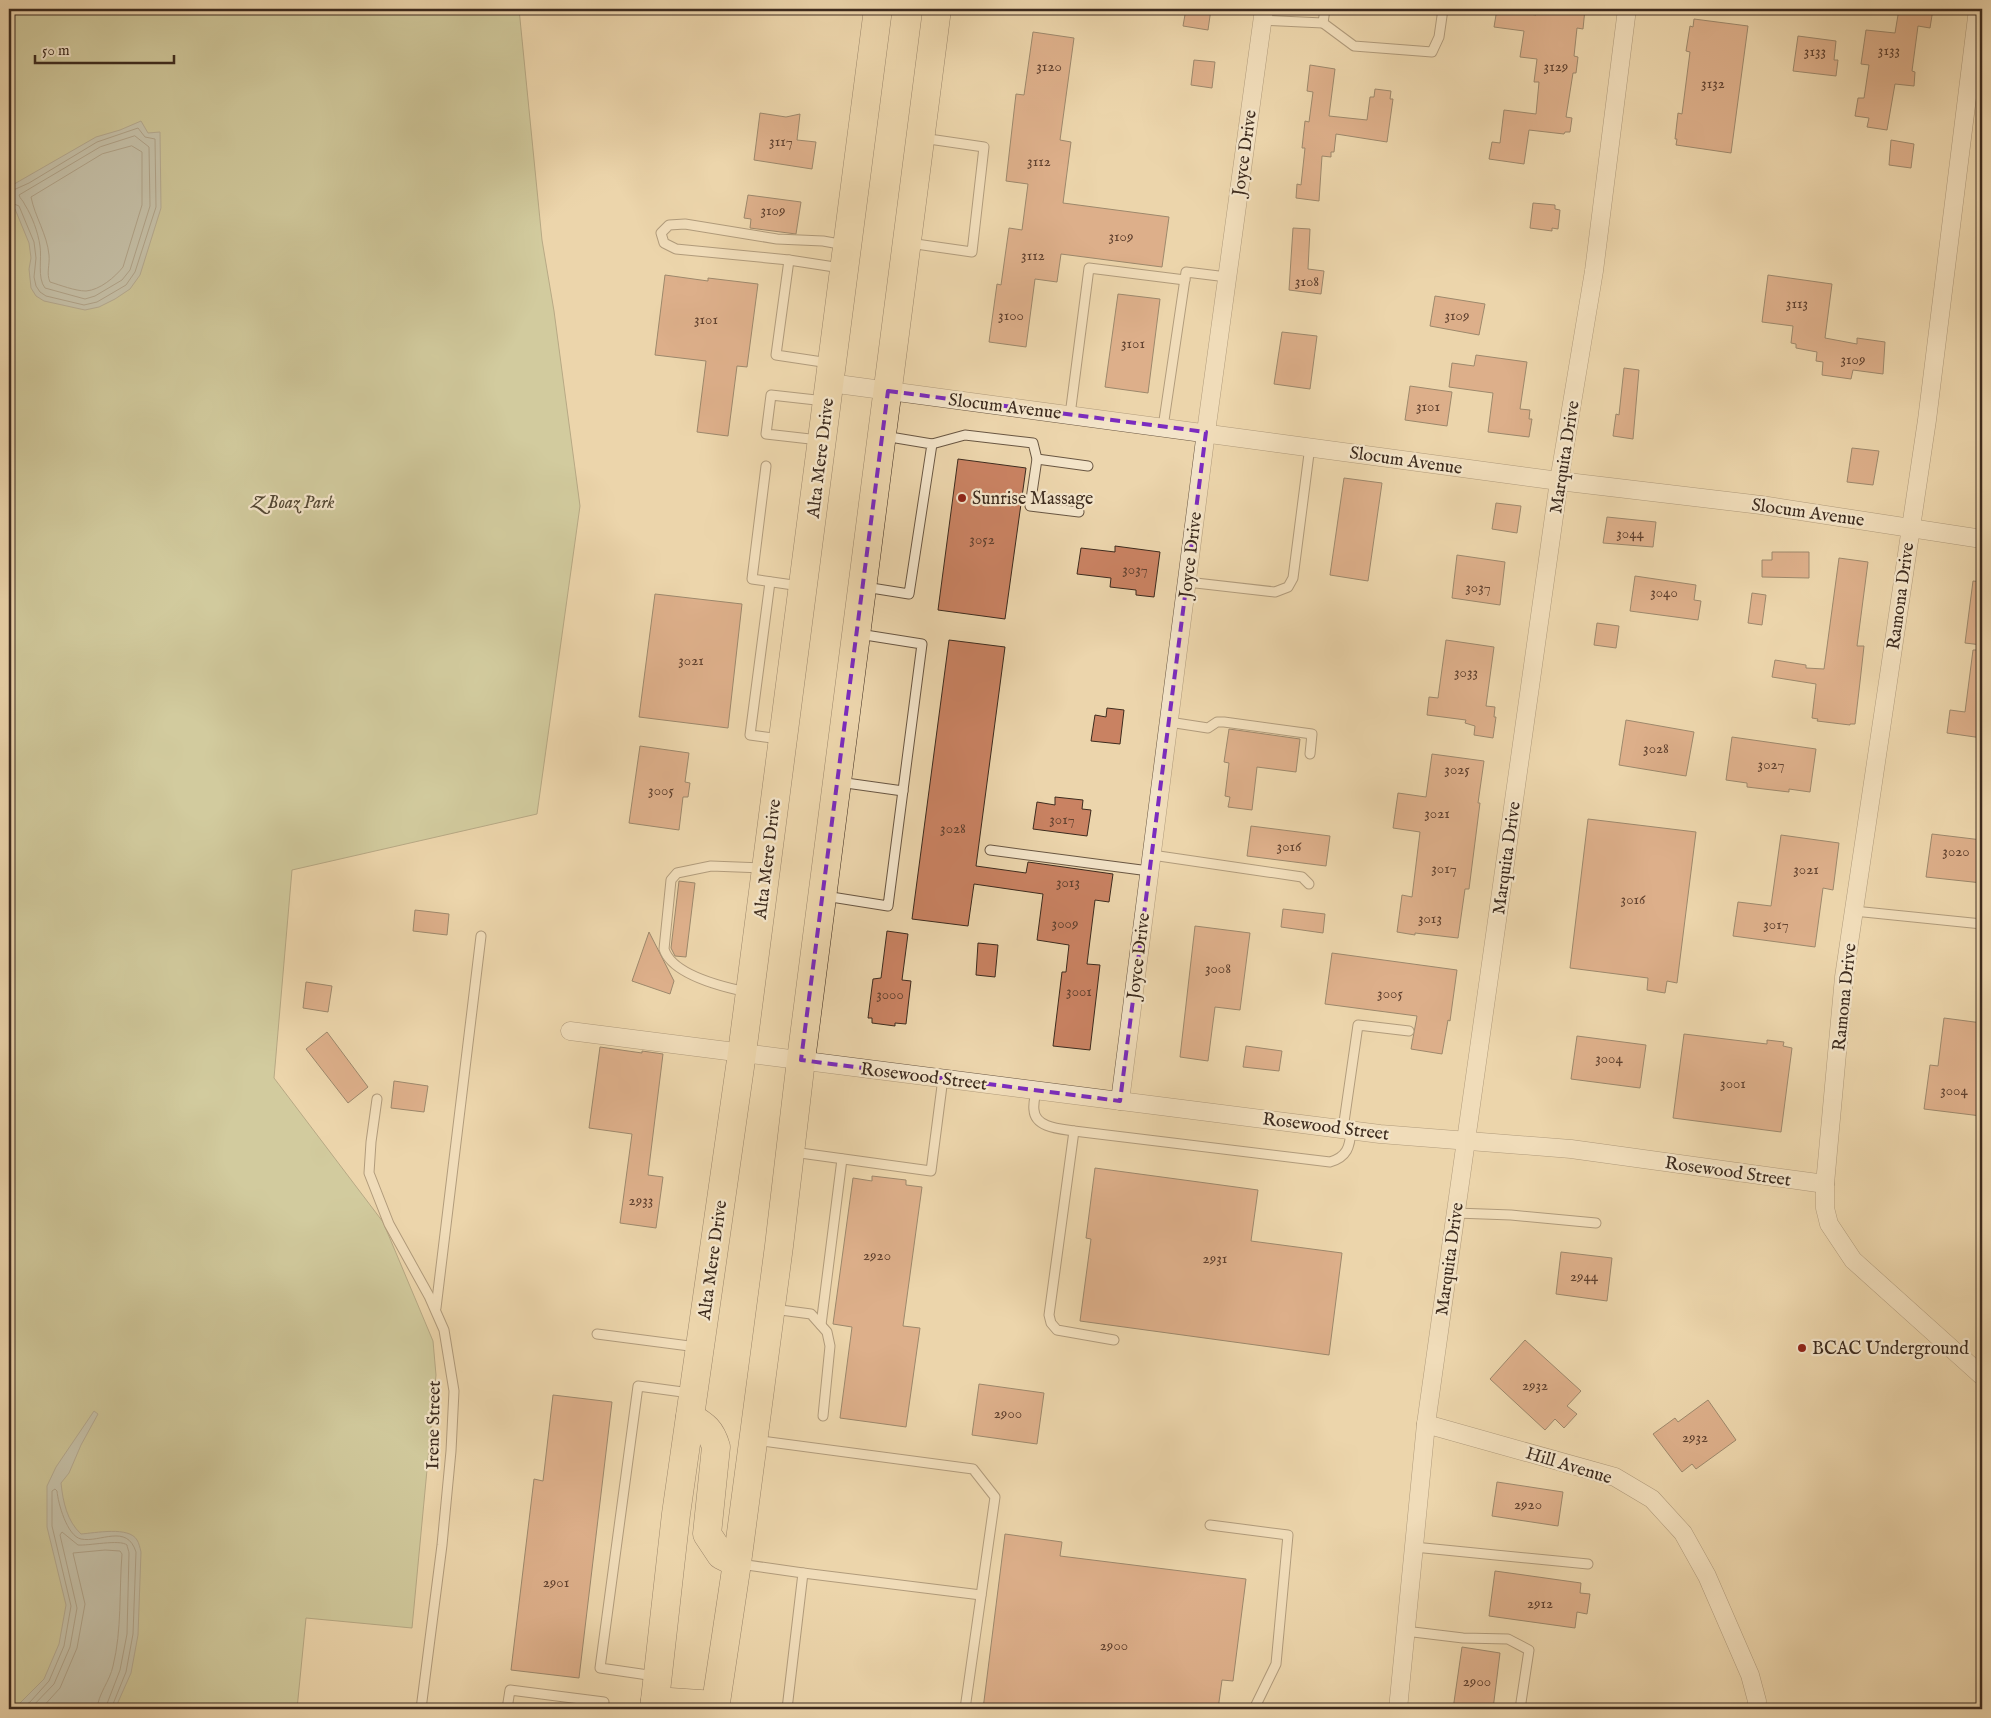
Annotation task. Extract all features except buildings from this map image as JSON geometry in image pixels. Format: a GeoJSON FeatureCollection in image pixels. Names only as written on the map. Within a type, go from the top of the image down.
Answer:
{"type":"FeatureCollection","features":[{"type":"Feature","properties":{"kind":"main road","name":"Alta Mere Drive"},"geometry":{"type":"LineString","coordinates":[[655,1696],[676,1514],[742,1052],[878,9]]}},
{"type":"Feature","properties":{"kind":"main road"},"geometry":{"type":"LineString","coordinates":[[655,1696],[715,1708],[737,1563],[937,9]]}},
{"type":"Feature","properties":{"kind":"main road"},"geometry":{"type":"LineString","coordinates":[[692,1405],[703,1425],[712,1434],[716,1447],[707,1534],[721,1555],[737,1563]]}},
{"type":"Feature","properties":{"kind":"street","name":"Marquita Drive"},"geometry":{"type":"LineString","coordinates":[[1398,1709],[1426,1424],[1559,481],[1594,271],[1627,9]]}},
{"type":"Feature","properties":{"kind":"street","name":"Ramona Drive"},"geometry":{"type":"LineString","coordinates":[[1825,1184],[1844,977],[1927,420],[1978,9]]}},
{"type":"Feature","properties":{"kind":"street","name":"Joyce Drive"},"geometry":{"type":"LineString","coordinates":[[1120,1101],[1206,432],[1263,14]]}},
{"type":"Feature","properties":{"kind":"street","name":"Slocum Avenue"},"geometry":{"type":"LineString","coordinates":[[830,383],[1163,426],[1559,481],[1761,505],[1982,539]]}},
{"type":"Feature","properties":{"kind":"street","name":"Rosewood Street"},"geometry":{"type":"LineString","coordinates":[[570,1030],[1347,1130],[1571,1149],[1825,1184]]}},
{"type":"Feature","properties":{"kind":"street"},"geometry":{"type":"LineString","coordinates":[[1825,1184],[1825,1208],[1829,1224],[1853,1260],[1982,1376]]}},
{"type":"Feature","properties":{"kind":"street","name":"Hill Avenue"},"geometry":{"type":"LineString","coordinates":[[1426,1424],[1614,1478],[1652,1499],[1683,1533],[1707,1576],[1750,1676],[1757,1701],[1756,1709]]}},
{"type":"Feature","properties":{"kind":"lane"},"geometry":{"type":"LineString","coordinates":[[1323,23],[1325,9]]}},
{"type":"Feature","properties":{"kind":"lane"},"geometry":{"type":"LineString","coordinates":[[1263,14],[1323,23],[1354,46],[1432,52],[1439,37],[1443,9]]}},
{"type":"Feature","properties":{"kind":"lane"},"geometry":{"type":"LineString","coordinates":[[907,243],[972,252],[984,147],[920,138]]}},
{"type":"Feature","properties":{"kind":"lane"},"geometry":{"type":"LineString","coordinates":[[669,224],[685,224],[777,239],[823,241],[846,256],[789,260],[676,249],[664,243],[661,233],[669,224]]}},
{"type":"Feature","properties":{"kind":"lane"},"geometry":{"type":"LineString","coordinates":[[789,260],[776,355],[830,383]]}},
{"type":"Feature","properties":{"kind":"lane"},"geometry":{"type":"LineString","coordinates":[[1070,415],[1089,268],[1185,280]]}},
{"type":"Feature","properties":{"kind":"lane"},"geometry":{"type":"LineString","coordinates":[[1163,426],[1186,272],[1227,277]]}},
{"type":"Feature","properties":{"kind":"lane"},"geometry":{"type":"LineString","coordinates":[[822,440],[766,434],[771,396],[830,383]]}},
{"type":"Feature","properties":{"kind":"lane"},"geometry":{"type":"LineString","coordinates":[[882,436],[932,444],[965,435],[1032,443],[1037,459],[1030,506],[1080,512]]}},
{"type":"Feature","properties":{"kind":"lane"},"geometry":{"type":"LineString","coordinates":[[862,586],[909,594],[932,444]]}},
{"type":"Feature","properties":{"kind":"lane"},"geometry":{"type":"LineString","coordinates":[[1187,582],[1275,592],[1288,587],[1294,578],[1310,446]]}},
{"type":"Feature","properties":{"kind":"lane"},"geometry":{"type":"LineString","coordinates":[[1037,459],[1088,466]]}},
{"type":"Feature","properties":{"kind":"lane"},"geometry":{"type":"LineString","coordinates":[[766,466],[752,579],[803,587]]}},
{"type":"Feature","properties":{"kind":"lane"},"geometry":{"type":"LineString","coordinates":[[770,582],[750,735],[783,740]]}},
{"type":"Feature","properties":{"kind":"lane"},"geometry":{"type":"LineString","coordinates":[[822,896],[888,906],[903,791],[922,644],[856,633]]}},
{"type":"Feature","properties":{"kind":"lane"},"geometry":{"type":"LineString","coordinates":[[1169,722],[1208,728],[1217,722],[1312,734],[1310,754]]}},
{"type":"Feature","properties":{"kind":"lane"},"geometry":{"type":"LineString","coordinates":[[837,782],[903,791]]}},
{"type":"Feature","properties":{"kind":"lane"},"geometry":{"type":"LineString","coordinates":[[990,850],[1302,877],[1309,884]]}},
{"type":"Feature","properties":{"kind":"lane"},"geometry":{"type":"LineString","coordinates":[[750,992],[724,987],[693,975],[666,957],[664,949],[671,880],[677,873],[711,866],[766,868]]}},
{"type":"Feature","properties":{"kind":"lane"},"geometry":{"type":"LineString","coordinates":[[1854,911],[1982,924]]}},
{"type":"Feature","properties":{"kind":"lane"},"geometry":{"type":"LineString","coordinates":[[435,1310],[480,936]]}},
{"type":"Feature","properties":{"kind":"lane"},"geometry":{"type":"LineString","coordinates":[[1036,1090],[1034,1112],[1036,1118],[1045,1125],[1074,1131],[1330,1162],[1339,1159],[1346,1152],[1350,1143],[1347,1130],[1358,1025],[1409,1031]]}},
{"type":"Feature","properties":{"kind":"lane"},"geometry":{"type":"LineString","coordinates":[[790,1151],[931,1171],[942,1078]]}},
{"type":"Feature","properties":{"kind":"lane","name":"Irene Street"},"geometry":{"type":"LineString","coordinates":[[377,1099],[369,1173],[390,1224],[444,1330],[454,1391],[444,1526],[421,1709]]}},
{"type":"Feature","properties":{"kind":"lane"},"geometry":{"type":"LineString","coordinates":[[1074,1131],[1049,1315],[1051,1323],[1058,1330],[1114,1340]]}},
{"type":"Feature","properties":{"kind":"lane"},"geometry":{"type":"LineString","coordinates":[[821,1325],[842,1159]]}},
{"type":"Feature","properties":{"kind":"lane"},"geometry":{"type":"LineString","coordinates":[[1456,1213],[1511,1215],[1596,1223]]}},
{"type":"Feature","properties":{"kind":"lane"},"geometry":{"type":"LineString","coordinates":[[770,1309],[810,1314],[827,1332],[830,1346],[823,1416]]}},
{"type":"Feature","properties":{"kind":"lane"},"geometry":{"type":"LineString","coordinates":[[598,1334],[700,1347]]}},
{"type":"Feature","properties":{"kind":"lane"},"geometry":{"type":"LineString","coordinates":[[655,1696],[600,1668],[638,1386],[692,1405]]}},
{"type":"Feature","properties":{"kind":"lane"},"geometry":{"type":"LineString","coordinates":[[752,1440],[973,1469],[995,1497],[966,1709]]}},
{"type":"Feature","properties":{"kind":"lane"},"geometry":{"type":"LineString","coordinates":[[1210,1525],[1288,1535],[1276,1664],[1254,1709]]}},
{"type":"Feature","properties":{"kind":"lane"},"geometry":{"type":"LineString","coordinates":[[1414,1546],[1588,1564]]}},
{"type":"Feature","properties":{"kind":"lane"},"geometry":{"type":"LineString","coordinates":[[737,1563],[981,1595]]}},
{"type":"Feature","properties":{"kind":"lane"},"geometry":{"type":"LineString","coordinates":[[787,1709],[803,1573]]}},
{"type":"Feature","properties":{"kind":"lane"},"geometry":{"type":"LineString","coordinates":[[1405,1631],[1463,1638],[1508,1640],[1529,1650],[1520,1709]]}},
{"type":"Feature","properties":{"kind":"lane"},"geometry":{"type":"LineString","coordinates":[[507,1709],[510,1690],[604,1702],[604,1709]]}},
{"type":"Feature","properties":{"kind":"highlighted area"},"geometry":{"type":"Polygon","coordinates":[[[888,391],[1206,432],[1120,1101],[801,1060],[888,391]]]}},
{"type":"Feature","properties":{"kind":"green space","name":"Z Boaz Park"},"geometry":{"type":"Polygon","coordinates":[[[9,9],[519,9],[542,240],[554,311],[580,506],[537,814],[292,870],[274,1078],[383,1222],[433,1341],[436,1375],[412,1628],[306,1618],[297,1709],[9,1709],[9,9]]]}},
{"type":"Feature","properties":{"kind":"water"},"geometry":{"type":"Polygon","coordinates":[[[141,121],[148,133],[160,132],[161,208],[140,275],[130,289],[99,307],[85,310],[44,301],[36,296],[31,288],[29,243],[15,209],[9,207],[9,187],[96,137],[141,121]]]}},
{"type":"Feature","properties":{"kind":"water"},"geometry":{"type":"Polygon","coordinates":[[[94,1411],[98,1414],[81,1445],[69,1473],[61,1483],[69,1517],[81,1534],[119,1532],[127,1533],[137,1540],[141,1552],[138,1635],[131,1673],[115,1709],[14,1709],[44,1679],[59,1644],[66,1605],[47,1527],[47,1486],[56,1467],[94,1411]]]}},
{"type":"Feature","properties":{"kind":"place","name":"Sunrise Massage"},"geometry":{"type":"Point","coordinates":[962,498]}},
{"type":"Feature","properties":{"kind":"place","name":"BCAC Underground"},"geometry":{"type":"Point","coordinates":[1802,1348]}}]}
